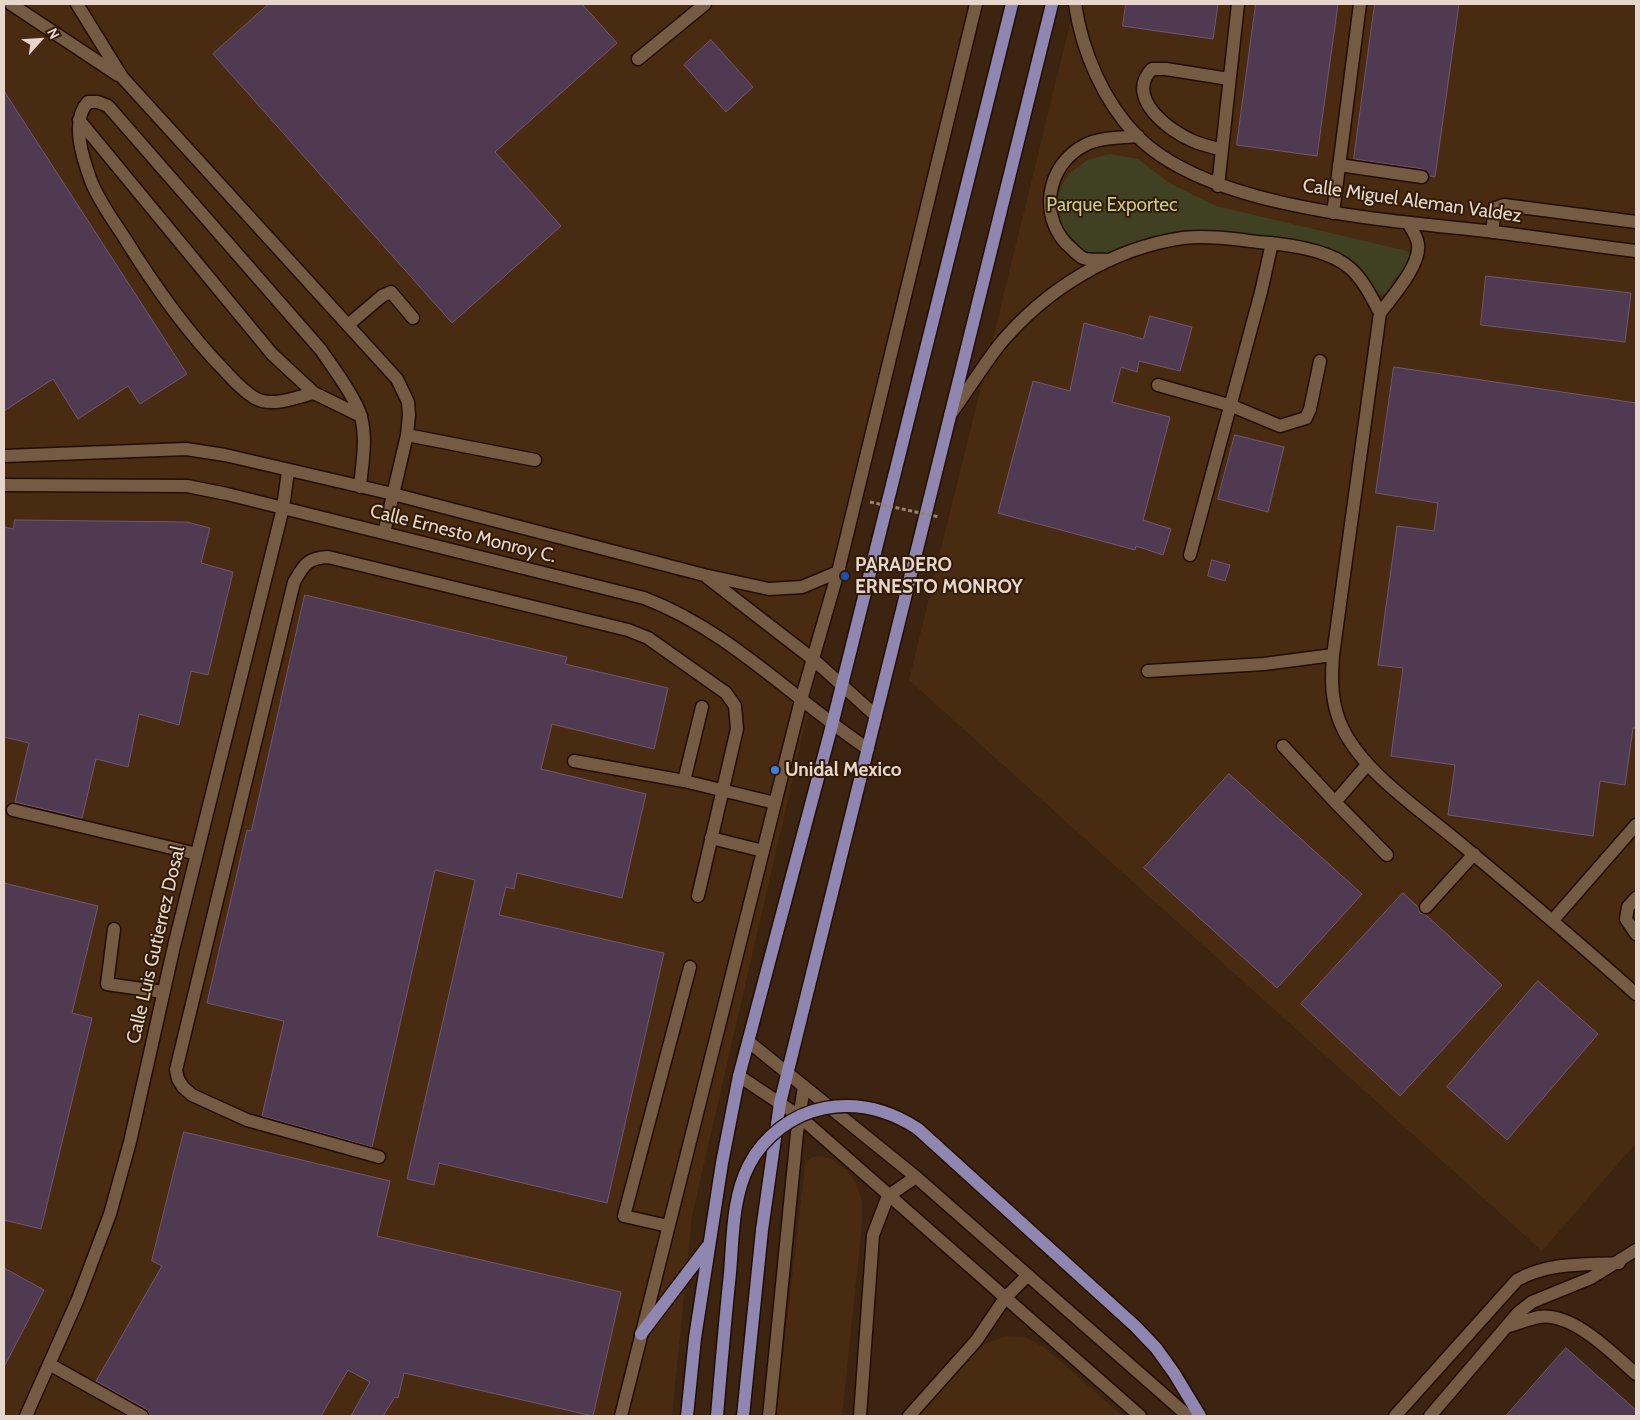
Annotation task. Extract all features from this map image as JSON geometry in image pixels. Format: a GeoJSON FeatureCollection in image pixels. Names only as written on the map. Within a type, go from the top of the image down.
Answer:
{"type":"FeatureCollection","features":[{"type":"Feature","properties":{"kind":"main road"},"geometry":{"type":"LineString","coordinates":[[687,1416],[695,1338],[709,1244],[739,1076],[842,686],[1012,4]]}},
{"type":"Feature","properties":{"kind":"main road"},"geometry":{"type":"LineString","coordinates":[[743,1416],[762,1230],[780,1103],[787,1071],[1052,4]]}},
{"type":"Feature","properties":{"kind":"main road"},"geometry":{"type":"LineString","coordinates":[[716,1416],[735,1214],[743,1178],[758,1151],[781,1127],[813,1111],[844,1106],[876,1108],[890,1113],[918,1129],[1135,1326],[1156,1348],[1174,1373],[1200,1416]]}},
{"type":"Feature","properties":{"kind":"main road"},"geometry":{"type":"LineString","coordinates":[[641,1334],[709,1244]]}},
{"type":"Feature","properties":{"kind":"street"},"geometry":{"type":"LineString","coordinates":[[11,4],[122,77]]}},
{"type":"Feature","properties":{"kind":"street"},"geometry":{"type":"LineString","coordinates":[[77,4],[122,77],[397,379],[404,390],[409,416],[408,434],[384,533]]}},
{"type":"Feature","properties":{"kind":"street"},"geometry":{"type":"LineString","coordinates":[[638,59],[705,4]]}},
{"type":"Feature","properties":{"kind":"street"},"geometry":{"type":"LineString","coordinates":[[621,1416],[801,700],[838,572],[976,4]]}},
{"type":"Feature","properties":{"kind":"street","name":"Calle Miguel Aleman Valdez"},"geometry":{"type":"LineString","coordinates":[[1075,4],[1078,23],[1092,64],[1113,106],[1138,136],[1172,162],[1218,186],[1333,213],[1636,251]]}},
{"type":"Feature","properties":{"kind":"street"},"geometry":{"type":"LineString","coordinates":[[1218,186],[1238,4]]}},
{"type":"Feature","properties":{"kind":"street"},"geometry":{"type":"LineString","coordinates":[[1333,213],[1360,4]]}},
{"type":"Feature","properties":{"kind":"street"},"geometry":{"type":"LineString","coordinates":[[1222,150],[1194,142],[1170,129],[1151,109],[1144,95],[1144,85],[1147,74],[1152,69],[1166,69],[1229,79]]}},
{"type":"Feature","properties":{"kind":"street"},"geometry":{"type":"LineString","coordinates":[[314,392],[284,400],[267,402],[256,399],[241,388],[210,356],[157,289],[100,200],[84,158],[78,120],[81,109],[88,102],[98,102],[108,106],[321,350],[361,416],[364,443],[360,487]]}},
{"type":"Feature","properties":{"kind":"street"},"geometry":{"type":"LineString","coordinates":[[78,120],[272,354],[314,392],[361,416]]}},
{"type":"Feature","properties":{"kind":"street"},"geometry":{"type":"LineString","coordinates":[[1110,260],[1083,258],[1063,241],[1053,226],[1048,204],[1054,179],[1070,156],[1085,146],[1104,139],[1138,136]]}},
{"type":"Feature","properties":{"kind":"street"},"geometry":{"type":"LineString","coordinates":[[1339,165],[1422,177]]}},
{"type":"Feature","properties":{"kind":"street"},"geometry":{"type":"LineString","coordinates":[[1492,232],[1495,210],[1504,205],[1636,222]]}},
{"type":"Feature","properties":{"kind":"street"},"geometry":{"type":"LineString","coordinates":[[1408,223],[1416,235],[1417,256],[1400,288],[1380,313],[1333,655],[1331,680],[1334,705],[1343,729],[1367,765],[1553,920],[1636,994]]}},
{"type":"Feature","properties":{"kind":"street"},"geometry":{"type":"LineString","coordinates":[[948,418],[1000,345],[1035,308],[1063,287],[1110,260],[1183,238],[1215,237],[1272,243],[1333,256],[1352,269],[1380,313]]}},
{"type":"Feature","properties":{"kind":"street"},"geometry":{"type":"LineString","coordinates":[[1190,555],[1232,406],[1272,243]]}},
{"type":"Feature","properties":{"kind":"street"},"geometry":{"type":"LineString","coordinates":[[348,325],[382,296],[391,292],[413,318]]}},
{"type":"Feature","properties":{"kind":"street"},"geometry":{"type":"LineString","coordinates":[[1158,386],[1232,406],[1280,426],[1306,418],[1310,409],[1320,361]]}},
{"type":"Feature","properties":{"kind":"street"},"geometry":{"type":"LineString","coordinates":[[408,434],[535,460]]}},
{"type":"Feature","properties":{"kind":"street","name":"Calle Ernesto Monroy C."},"geometry":{"type":"LineString","coordinates":[[4,456],[186,449],[225,455],[393,494],[704,575],[769,589],[802,587],[838,572]]}},
{"type":"Feature","properties":{"kind":"street","name":"Calle Luis Gutierrez Dosal"},"geometry":{"type":"LineString","coordinates":[[26,1416],[78,1300],[110,1214],[130,1142],[163,992],[283,508],[288,471]]}},
{"type":"Feature","properties":{"kind":"street","name":"Calle Ernesto Monroy C."},"geometry":{"type":"LineString","coordinates":[[4,485],[187,486],[644,598],[675,609],[704,626],[757,665],[832,725],[868,749]]}},
{"type":"Feature","properties":{"kind":"street"},"geometry":{"type":"LineString","coordinates":[[379,1157],[247,1120],[192,1095],[178,1079],[176,1070],[294,582],[303,566],[314,558],[328,557],[628,630],[648,638],[726,693],[735,706],[737,729],[698,896]]}},
{"type":"Feature","properties":{"kind":"street","name":"Calle Ernesto Monroy C."},"geometry":{"type":"LineString","coordinates":[[704,575],[814,660],[876,716]]}},
{"type":"Feature","properties":{"kind":"street"},"geometry":{"type":"LineString","coordinates":[[1148,671],[1264,664],[1333,655]]}},
{"type":"Feature","properties":{"kind":"street"},"geometry":{"type":"LineString","coordinates":[[684,781],[702,706]]}},
{"type":"Feature","properties":{"kind":"street"},"geometry":{"type":"LineString","coordinates":[[1283,746],[1387,855]]}},
{"type":"Feature","properties":{"kind":"street"},"geometry":{"type":"LineString","coordinates":[[574,761],[684,781],[775,803]]}},
{"type":"Feature","properties":{"kind":"street"},"geometry":{"type":"LineString","coordinates":[[1335,802],[1367,765]]}},
{"type":"Feature","properties":{"kind":"street"},"geometry":{"type":"LineString","coordinates":[[13,810],[197,854]]}},
{"type":"Feature","properties":{"kind":"street"},"geometry":{"type":"LineString","coordinates":[[1553,920],[1636,824]]}},
{"type":"Feature","properties":{"kind":"street"},"geometry":{"type":"LineString","coordinates":[[712,838],[763,851]]}},
{"type":"Feature","properties":{"kind":"street"},"geometry":{"type":"LineString","coordinates":[[1426,907],[1474,854]]}},
{"type":"Feature","properties":{"kind":"street"},"geometry":{"type":"LineString","coordinates":[[1636,898],[1628,908],[1626,919],[1636,934]]}},
{"type":"Feature","properties":{"kind":"street"},"geometry":{"type":"LineString","coordinates":[[114,929],[107,984],[163,992]]}},
{"type":"Feature","properties":{"kind":"street"},"geometry":{"type":"LineString","coordinates":[[668,1226],[624,1216],[690,967]]}},
{"type":"Feature","properties":{"kind":"street"},"geometry":{"type":"LineString","coordinates":[[749,1042],[916,1177],[1188,1416]]}},
{"type":"Feature","properties":{"kind":"street"},"geometry":{"type":"LineString","coordinates":[[739,1076],[799,1116],[1140,1416]]}},
{"type":"Feature","properties":{"kind":"street"},"geometry":{"type":"LineString","coordinates":[[769,1416],[799,1116],[804,1086]]}},
{"type":"Feature","properties":{"kind":"street"},"geometry":{"type":"LineString","coordinates":[[860,1416],[872,1235],[888,1196],[916,1177]]}},
{"type":"Feature","properties":{"kind":"street"},"geometry":{"type":"LineString","coordinates":[[1430,1416],[1510,1326],[1518,1313],[1532,1302],[1591,1278],[1619,1263],[1636,1250]]}},
{"type":"Feature","properties":{"kind":"street"},"geometry":{"type":"LineString","coordinates":[[1395,1416],[1517,1280],[1534,1270],[1551,1266],[1619,1263]]}},
{"type":"Feature","properties":{"kind":"street"},"geometry":{"type":"LineString","coordinates":[[909,1416],[976,1341],[1004,1298],[1027,1276]]}},
{"type":"Feature","properties":{"kind":"street"},"geometry":{"type":"LineString","coordinates":[[1510,1326],[1541,1317],[1567,1321],[1590,1335],[1636,1374]]}},
{"type":"Feature","properties":{"kind":"street"},"geometry":{"type":"LineString","coordinates":[[49,1364],[142,1416]]}},
{"type":"Feature","properties":{"kind":"path"},"geometry":{"type":"LineString","coordinates":[[870,502],[939,517]]}},
{"type":"Feature","properties":{"kind":"shaded area"},"geometry":{"type":"Polygon","coordinates":[[[4,4],[971,4],[692,1216],[672,1416],[4,1416],[4,4]]]}},
{"type":"Feature","properties":{"kind":"shaded area"},"geometry":{"type":"Polygon","coordinates":[[[1075,4],[1636,4],[1636,1143],[1542,1251],[909,680],[1075,4]]]}},
{"type":"Feature","properties":{"kind":"shaded area"},"geometry":{"type":"Polygon","coordinates":[[[823,1156],[833,1160],[846,1170],[856,1183],[862,1201],[862,1224],[842,1416],[776,1416],[805,1166],[813,1157],[823,1156]]]}},
{"type":"Feature","properties":{"kind":"shaded area"},"geometry":{"type":"Polygon","coordinates":[[[1006,1336],[1025,1337],[1045,1348],[1123,1416],[918,1416],[982,1345],[1006,1336]]]}},
{"type":"Feature","properties":{"kind":"green space","name":"Parque Exportec"},"geometry":{"type":"Polygon","coordinates":[[[1109,154],[1138,159],[1169,183],[1216,206],[1407,251],[1412,257],[1408,265],[1395,278],[1386,294],[1375,295],[1348,259],[1211,235],[1119,255],[1089,254],[1080,250],[1061,230],[1055,204],[1063,183],[1070,173],[1088,160],[1109,154]]]}},
{"type":"Feature","properties":{"kind":"building"},"geometry":{"type":"Polygon","coordinates":[[[269,4],[582,4],[617,43],[495,152],[561,226],[452,323],[213,54],[269,4]]]}},
{"type":"Feature","properties":{"kind":"building"},"geometry":{"type":"Polygon","coordinates":[[[1126,4],[1218,4],[1213,39],[1123,26],[1126,4]]]}},
{"type":"Feature","properties":{"kind":"building"},"geometry":{"type":"Polygon","coordinates":[[[1256,4],[1338,4],[1317,156],[1237,145],[1256,4]]]}},
{"type":"Feature","properties":{"kind":"building"},"geometry":{"type":"Polygon","coordinates":[[[1375,4],[1459,4],[1435,177],[1430,176],[1423,169],[1354,159],[1375,4]]]}},
{"type":"Feature","properties":{"kind":"building"},"geometry":{"type":"Polygon","coordinates":[[[711,40],[753,87],[726,112],[684,65],[711,40]]]}},
{"type":"Feature","properties":{"kind":"building"},"geometry":{"type":"Polygon","coordinates":[[[4,91],[187,374],[140,404],[128,386],[78,419],[53,379],[4,411],[4,91]]]}},
{"type":"Feature","properties":{"kind":"building"},"geometry":{"type":"Polygon","coordinates":[[[1486,276],[1631,293],[1625,342],[1481,325],[1486,276]]]}},
{"type":"Feature","properties":{"kind":"building"},"geometry":{"type":"Polygon","coordinates":[[[1150,316],[1192,327],[1180,371],[1139,361],[1137,372],[1121,367],[1112,402],[1170,417],[1143,520],[1171,529],[1163,555],[1136,546],[1135,550],[998,513],[1033,381],[1070,391],[1084,323],[1143,339],[1150,316]]]}},
{"type":"Feature","properties":{"kind":"building"},"geometry":{"type":"Polygon","coordinates":[[[1394,367],[1636,403],[1636,728],[1633,728],[1625,785],[1600,781],[1593,836],[1448,815],[1455,765],[1391,756],[1403,668],[1378,665],[1397,526],[1434,531],[1438,503],[1376,493],[1394,367]]]}},
{"type":"Feature","properties":{"kind":"building"},"geometry":{"type":"Polygon","coordinates":[[[1235,435],[1284,447],[1268,512],[1218,499],[1235,435]]]}},
{"type":"Feature","properties":{"kind":"building"},"geometry":{"type":"Polygon","coordinates":[[[15,520],[187,522],[210,528],[201,563],[233,572],[208,675],[191,671],[179,725],[139,714],[128,767],[96,759],[82,818],[15,802],[29,743],[4,737],[4,527],[13,529],[15,520]]]}},
{"type":"Feature","properties":{"kind":"building"},"geometry":{"type":"Polygon","coordinates":[[[1212,560],[1230,565],[1225,581],[1208,576],[1212,560]]]}},
{"type":"Feature","properties":{"kind":"building"},"geometry":{"type":"Polygon","coordinates":[[[305,595],[567,657],[565,664],[668,688],[654,749],[552,724],[541,769],[646,794],[622,898],[517,873],[514,889],[506,887],[499,915],[664,953],[607,1203],[439,1163],[434,1185],[407,1179],[475,880],[435,870],[372,1147],[262,1116],[284,1021],[207,1003],[247,830],[251,831],[305,595]]]}},
{"type":"Feature","properties":{"kind":"building"},"geometry":{"type":"Polygon","coordinates":[[[1229,774],[1362,894],[1277,988],[1144,868],[1229,774]]]}},
{"type":"Feature","properties":{"kind":"building"},"geometry":{"type":"Polygon","coordinates":[[[4,883],[98,906],[72,1013],[92,1018],[41,1229],[4,1220],[4,883]]]}},
{"type":"Feature","properties":{"kind":"building"},"geometry":{"type":"Polygon","coordinates":[[[1403,893],[1418,907],[1420,913],[1426,915],[1502,985],[1400,1096],[1301,1004],[1403,893]]]}},
{"type":"Feature","properties":{"kind":"building"},"geometry":{"type":"Polygon","coordinates":[[[1538,981],[1598,1034],[1507,1140],[1447,1087],[1538,981]]]}},
{"type":"Feature","properties":{"kind":"building"},"geometry":{"type":"Polygon","coordinates":[[[184,1132],[390,1181],[377,1236],[621,1292],[593,1416],[404,1373],[398,1398],[395,1397],[383,1416],[351,1416],[370,1382],[348,1370],[321,1416],[151,1416],[146,1409],[96,1381],[162,1266],[152,1261],[184,1132]]]}},
{"type":"Feature","properties":{"kind":"building"},"geometry":{"type":"Polygon","coordinates":[[[4,1268],[44,1290],[4,1367],[4,1268]]]}},
{"type":"Feature","properties":{"kind":"building"},"geometry":{"type":"Polygon","coordinates":[[[1566,1348],[1636,1410],[1636,1416],[1506,1416],[1566,1348]]]}},
{"type":"Feature","properties":{"kind":"place","name":"PARADERO ERNESTO MONROY"},"geometry":{"type":"Point","coordinates":[845,576]}},
{"type":"Feature","properties":{"kind":"place","name":"Unidal Mexico"},"geometry":{"type":"Point","coordinates":[775,770]}}]}
